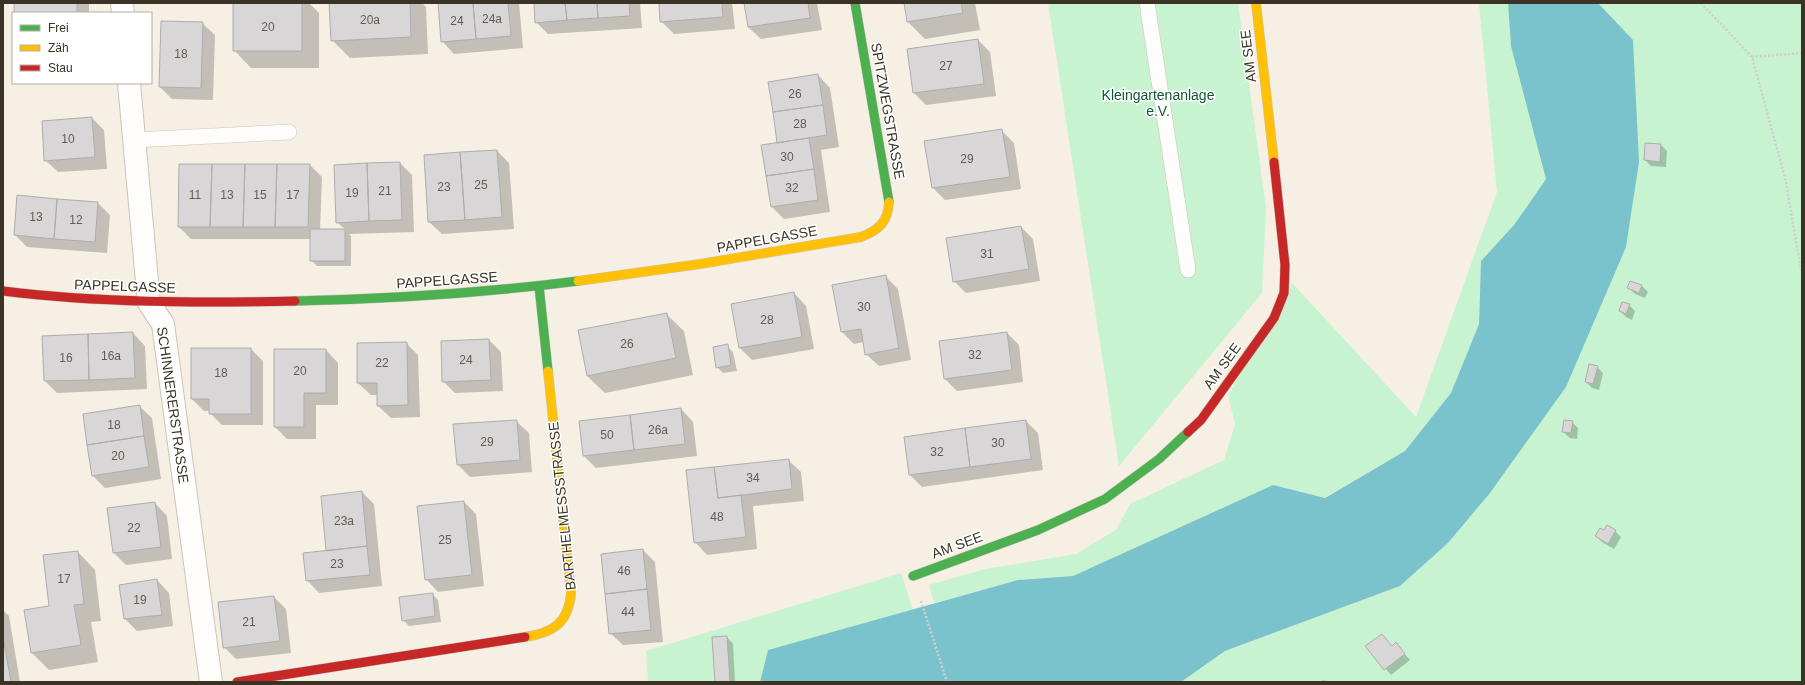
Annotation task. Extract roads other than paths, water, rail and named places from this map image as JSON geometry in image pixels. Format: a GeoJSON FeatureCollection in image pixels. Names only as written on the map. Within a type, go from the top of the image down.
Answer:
{"type":"FeatureCollection","features":[{"type":"Feature","properties":{"kind":"street","name":"SPITZWEGSTRASSE"},"geometry":{"type":"LineString","coordinates":[[855,3],[889,194],[890,210],[885,223]]}},
{"type":"Feature","properties":{"kind":"street","name":"AM SEE"},"geometry":{"type":"LineString","coordinates":[[913,576],[1038,530],[1105,498],[1159,458],[1201,420],[1274,318],[1284,293],[1285,266],[1256,3]]}},
{"type":"Feature","properties":{"kind":"street","name":"SCHINNERERSTRASSE"},"geometry":{"type":"LineString","coordinates":[[129,84],[149,302],[163,324],[212,682]]}},
{"type":"Feature","properties":{"kind":"street","name":"PAPPELGASSE"},"geometry":{"type":"LineString","coordinates":[[3,291],[48,297],[149,302],[315,302],[440,295],[539,286],[698,266],[861,237],[876,232],[885,223]]}},
{"type":"Feature","properties":{"kind":"street","name":"BARTHELMESSSTRASSE"},"geometry":{"type":"LineString","coordinates":[[237,682],[275,679],[541,634],[554,629],[564,620],[571,604],[571,584],[539,286]]}},
{"type":"Feature","properties":{"kind":"lane"},"geometry":{"type":"LineString","coordinates":[[1148,3],[1188,270]]}},
{"type":"Feature","properties":{"kind":"lane"},"geometry":{"type":"LineString","coordinates":[[134,140],[289,132]]}},
{"type":"Feature","properties":{"kind":"water"},"geometry":{"type":"Polygon","coordinates":[[[1508,3],[1598,3],[1633,40],[1639,162],[1626,247],[1566,387],[1490,493],[1448,543],[1400,586],[1225,651],[1181,682],[760,682],[768,650],[1018,580],[1073,576],[1273,485],[1325,498],[1405,451],[1451,393],[1479,324],[1481,261],[1514,225],[1546,179],[1511,46],[1508,3]]]}},
{"type":"Feature","properties":{"kind":"park label","name":"Kleingartenanlage e.V."},"geometry":{"type":"Point","coordinates":[1158,104]}}]}
